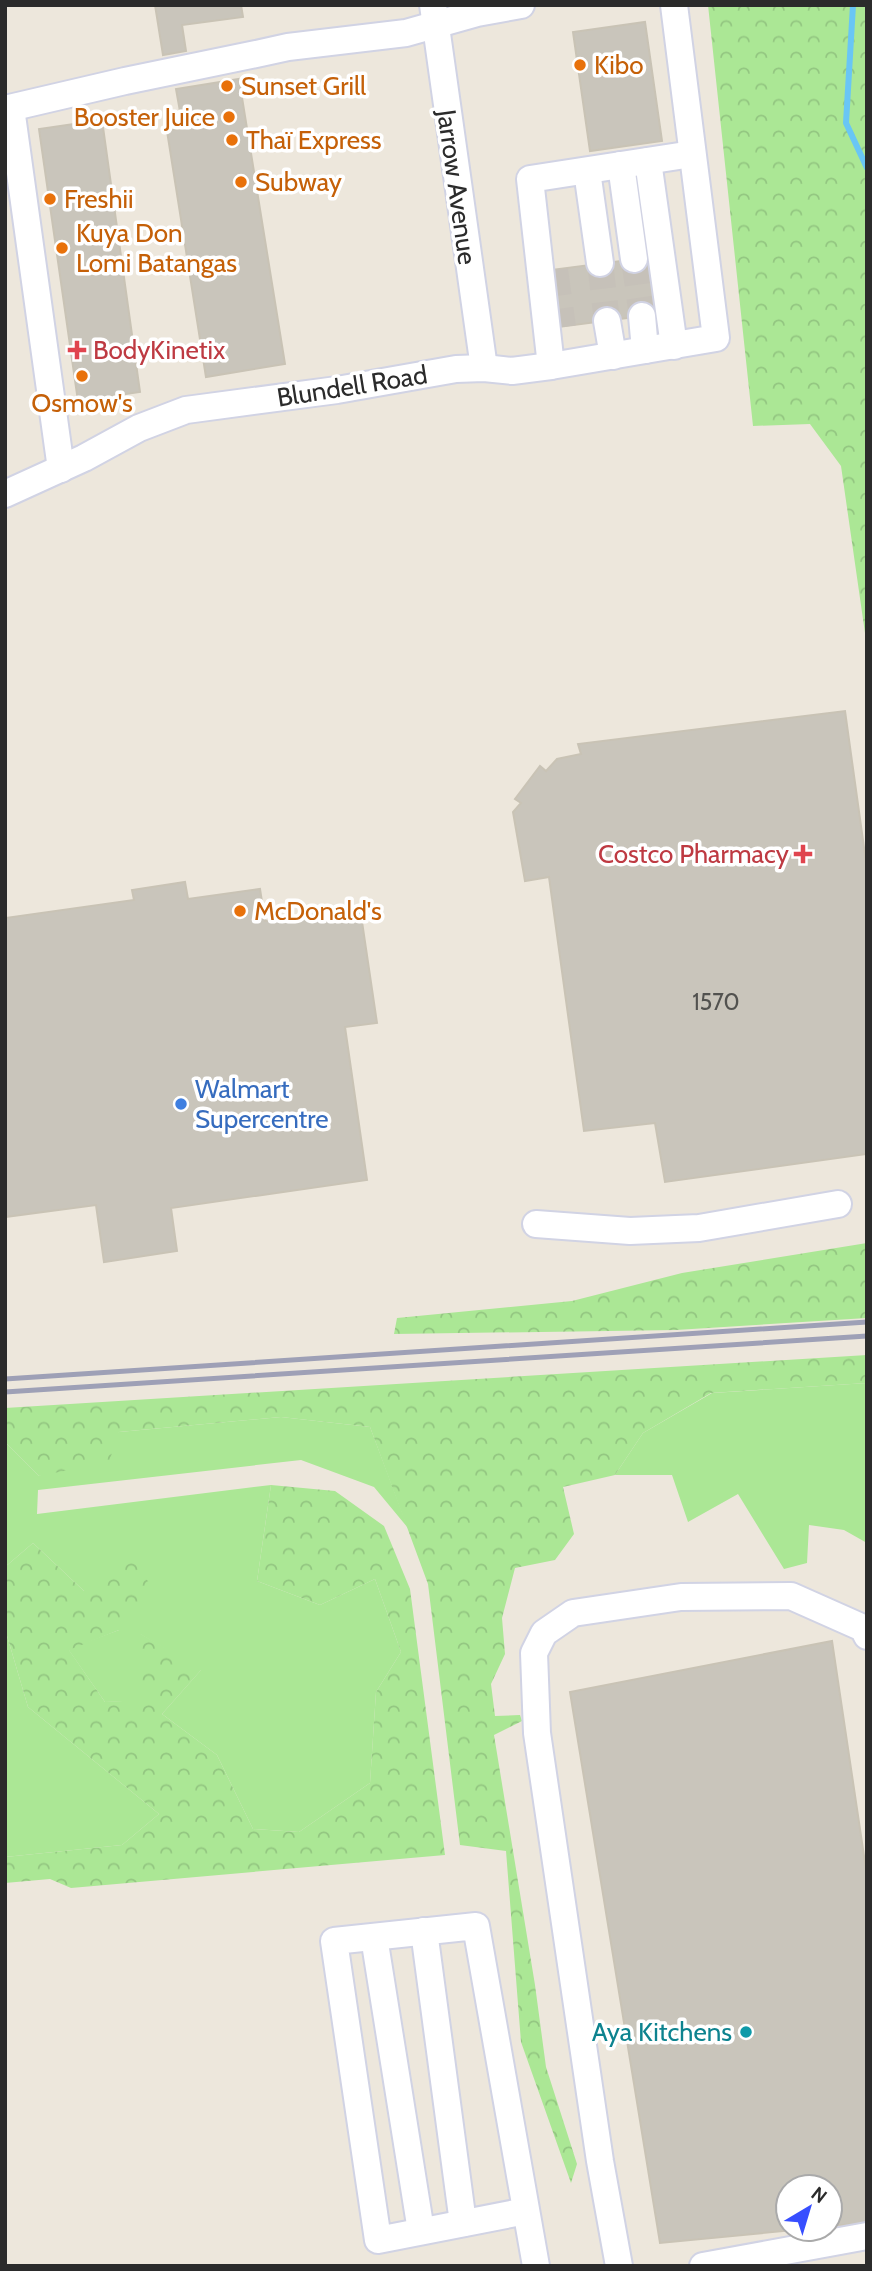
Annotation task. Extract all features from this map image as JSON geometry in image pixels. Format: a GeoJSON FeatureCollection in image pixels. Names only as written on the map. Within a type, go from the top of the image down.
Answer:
{"type":"FeatureCollection","features":[{"type":"Feature","properties":{"kind":"lane"},"geometry":{"type":"LineString","coordinates":[[61,469],[8,109],[133,79],[288,47],[406,33],[435,15],[522,5]]}},
{"type":"Feature","properties":{"kind":"lane"},"geometry":{"type":"LineString","coordinates":[[559,365],[530,180],[692,154],[674,5]]}},
{"type":"Feature","properties":{"kind":"lane","name":"Jarrow Avenue"},"geometry":{"type":"LineString","coordinates":[[435,15],[484,368]]}},
{"type":"Feature","properties":{"kind":"lane","name":"Blundell Road"},"geometry":{"type":"LineString","coordinates":[[5,494],[61,469],[139,428],[186,410],[338,390],[456,369],[512,371],[559,365],[716,338],[692,154]]}},
{"type":"Feature","properties":{"kind":"lane"},"geometry":{"type":"LineString","coordinates":[[648,161],[674,346]]}},
{"type":"Feature","properties":{"kind":"lane"},"geometry":{"type":"LineString","coordinates":[[621,165],[634,259]]}},
{"type":"Feature","properties":{"kind":"lane"},"geometry":{"type":"LineString","coordinates":[[587,171],[600,263]]}},
{"type":"Feature","properties":{"kind":"lane"},"geometry":{"type":"LineString","coordinates":[[542,178],[555,270]]}},
{"type":"Feature","properties":{"kind":"lane"},"geometry":{"type":"LineString","coordinates":[[642,316],[645,350]]}},
{"type":"Feature","properties":{"kind":"lane"},"geometry":{"type":"LineString","coordinates":[[607,321],[613,356]]}},
{"type":"Feature","properties":{"kind":"lane"},"geometry":{"type":"LineString","coordinates":[[559,365],[562,327]]}},
{"type":"Feature","properties":{"kind":"lane"},"geometry":{"type":"LineString","coordinates":[[536,1224],[630,1231],[699,1228],[838,1204]]}},
{"type":"Feature","properties":{"kind":"lane"},"geometry":{"type":"LineString","coordinates":[[619,2266],[600,2161],[537,1734],[534,1653],[544,1633],[573,1612],[681,1597],[791,1596],[863,1628],[867,1636]]}},
{"type":"Feature","properties":{"kind":"lane"},"geometry":{"type":"LineString","coordinates":[[526,2211],[378,2240],[334,1941],[476,1926],[536,2266]]}},
{"type":"Feature","properties":{"kind":"lane"},"geometry":{"type":"LineString","coordinates":[[424,1931],[463,2223]]}},
{"type":"Feature","properties":{"kind":"lane"},"geometry":{"type":"LineString","coordinates":[[374,1937],[421,2231]]}},
{"type":"Feature","properties":{"kind":"lane"},"geometry":{"type":"LineString","coordinates":[[703,2266],[867,2236]]}},
{"type":"Feature","properties":{"kind":"green space"},"geometry":{"type":"Polygon","coordinates":[[[708,5],[867,5],[867,647],[841,466],[810,424],[753,426],[708,5]]]}},
{"type":"Feature","properties":{"kind":"green space"},"geometry":{"type":"Polygon","coordinates":[[[867,1243],[867,1318],[676,1330],[394,1334],[397,1318],[572,1301],[682,1273],[867,1243]]]}},
{"type":"Feature","properties":{"kind":"green space"},"geometry":{"type":"Polygon","coordinates":[[[867,1355],[867,1383],[711,1393],[643,1433],[615,1475],[563,1487],[574,1534],[555,1560],[515,1568],[502,1618],[505,1654],[491,1684],[495,1716],[520,1715],[522,1721],[494,1735],[546,2067],[577,2164],[571,2183],[521,2042],[506,1851],[460,1845],[428,1584],[370,1427],[281,1417],[119,1432],[109,1462],[39,1476],[5,1442],[5,1408],[867,1355]]]}},
{"type":"Feature","properties":{"kind":"green space"},"geometry":{"type":"Polygon","coordinates":[[[867,1383],[867,1543],[844,1530],[809,1525],[807,1563],[784,1569],[738,1494],[688,1522],[672,1475],[615,1475],[643,1433],[712,1393],[867,1383]]]}},
{"type":"Feature","properties":{"kind":"green space"},"geometry":{"type":"Polygon","coordinates":[[[281,1417],[370,1427],[408,1528],[374,1487],[301,1460],[38,1490],[37,1514],[271,1485],[257,1581],[320,1605],[375,1579],[401,1652],[376,1692],[370,1783],[299,1832],[253,1829],[217,1755],[162,1714],[201,1670],[140,1634],[140,1701],[105,1702],[68,1649],[119,1630],[84,1591],[33,1543],[5,1567],[5,1442],[39,1476],[119,1432],[281,1417]]]}},
{"type":"Feature","properties":{"kind":"green space"},"geometry":{"type":"Polygon","coordinates":[[[271,1485],[335,1491],[384,1526],[410,1589],[445,1855],[71,1888],[50,1879],[5,1883],[5,1857],[122,1845],[159,1814],[28,1707],[5,1629],[5,1567],[33,1543],[84,1591],[129,1549],[153,1590],[119,1630],[69,1650],[105,1702],[140,1700],[139,1633],[202,1669],[162,1714],[217,1755],[253,1829],[299,1832],[370,1783],[376,1692],[401,1652],[375,1579],[320,1605],[257,1581],[271,1485]]]}},
{"type":"Feature","properties":{"kind":"green space"},"geometry":{"type":"Polygon","coordinates":[[[5,1629],[28,1707],[159,1814],[122,1845],[5,1857],[5,1629]]]}},
{"type":"Feature","properties":{"kind":"building"},"geometry":{"type":"Polygon","coordinates":[[[155,5],[241,5],[243,17],[182,25],[186,51],[163,55],[155,5]]]}},
{"type":"Feature","properties":{"kind":"building"},"geometry":{"type":"Polygon","coordinates":[[[645,22],[662,141],[590,151],[573,32],[645,22]]]}},
{"type":"Feature","properties":{"kind":"building"},"geometry":{"type":"Polygon","coordinates":[[[239,79],[285,364],[206,377],[167,131],[183,128],[176,89],[239,79]]]}},
{"type":"Feature","properties":{"kind":"building"},"geometry":{"type":"Polygon","coordinates":[[[102,120],[140,392],[78,401],[39,129],[102,120]]]}},
{"type":"Feature","properties":{"kind":"building"},"geometry":{"type":"Polygon","coordinates":[[[659,256],[667,313],[551,328],[543,271],[659,256]]]}},
{"type":"Feature","properties":{"kind":"building"},"geometry":{"type":"Polygon","coordinates":[[[845,711],[867,869],[867,1154],[665,1182],[655,1123],[584,1131],[549,877],[525,881],[513,812],[521,803],[515,799],[540,766],[546,771],[557,759],[581,754],[578,744],[845,711]]]}},
{"type":"Feature","properties":{"kind":"building","name":"Walmart Supercentre"},"geometry":{"type":"Polygon","coordinates":[[[185,882],[188,899],[260,889],[265,921],[360,908],[377,1023],[345,1027],[367,1180],[171,1208],[177,1251],[104,1262],[96,1205],[5,1217],[5,918],[134,900],[132,890],[185,882]]]}},
{"type":"Feature","properties":{"kind":"building","name":"Aya Kitchens"},"geometry":{"type":"Polygon","coordinates":[[[832,1641],[867,1876],[867,2223],[844,2225],[844,2173],[774,2173],[774,2232],[660,2243],[570,1692],[832,1641]]]}},
{"type":"Feature","properties":{"kind":"waterway"},"geometry":{"type":"LineString","coordinates":[[853,5],[846,123],[867,168]]}},
{"type":"Feature","properties":{"kind":"tunnel"},"geometry":{"type":"LineString","coordinates":[[634,259],[642,316]]}},
{"type":"Feature","properties":{"kind":"tunnel"},"geometry":{"type":"LineString","coordinates":[[600,263],[607,321]]}},
{"type":"Feature","properties":{"kind":"tunnel"},"geometry":{"type":"LineString","coordinates":[[555,270],[563,327]]}},
{"type":"Feature","properties":{"kind":"railway"},"geometry":{"type":"LineString","coordinates":[[5,1379],[867,1322]]}},
{"type":"Feature","properties":{"kind":"railway"},"geometry":{"type":"LineString","coordinates":[[5,1392],[867,1336]]}},
{"type":"Feature","properties":{"kind":"place","name":"Kibo"},"geometry":{"type":"Point","coordinates":[580,65]}},
{"type":"Feature","properties":{"kind":"place","name":"Sunset Grill"},"geometry":{"type":"Point","coordinates":[227,86]}},
{"type":"Feature","properties":{"kind":"place","name":"Booster Juice"},"geometry":{"type":"Point","coordinates":[229,117]}},
{"type":"Feature","properties":{"kind":"place","name":"Thaï Express"},"geometry":{"type":"Point","coordinates":[232,140]}},
{"type":"Feature","properties":{"kind":"place","name":"Subway"},"geometry":{"type":"Point","coordinates":[241,182]}},
{"type":"Feature","properties":{"kind":"place","name":"Freshii"},"geometry":{"type":"Point","coordinates":[50,199]}},
{"type":"Feature","properties":{"kind":"place","name":"Kuya Don Lomi Batangas"},"geometry":{"type":"Point","coordinates":[62,248]}},
{"type":"Feature","properties":{"kind":"place","name":"BodyKinetix"},"geometry":{"type":"Point","coordinates":[77,350]}},
{"type":"Feature","properties":{"kind":"place","name":"Osmow's"},"geometry":{"type":"Point","coordinates":[82,376]}},
{"type":"Feature","properties":{"kind":"place","name":"Costco Pharmacy"},"geometry":{"type":"Point","coordinates":[803,854]}},
{"type":"Feature","properties":{"kind":"place","name":"McDonald's"},"geometry":{"type":"Point","coordinates":[240,911]}},
{"type":"Feature","properties":{"kind":"place","name":"Walmart Supercentre"},"geometry":{"type":"Point","coordinates":[181,1104]}},
{"type":"Feature","properties":{"kind":"place","name":"Aya Kitchens"},"geometry":{"type":"Point","coordinates":[746,2032]}}]}
